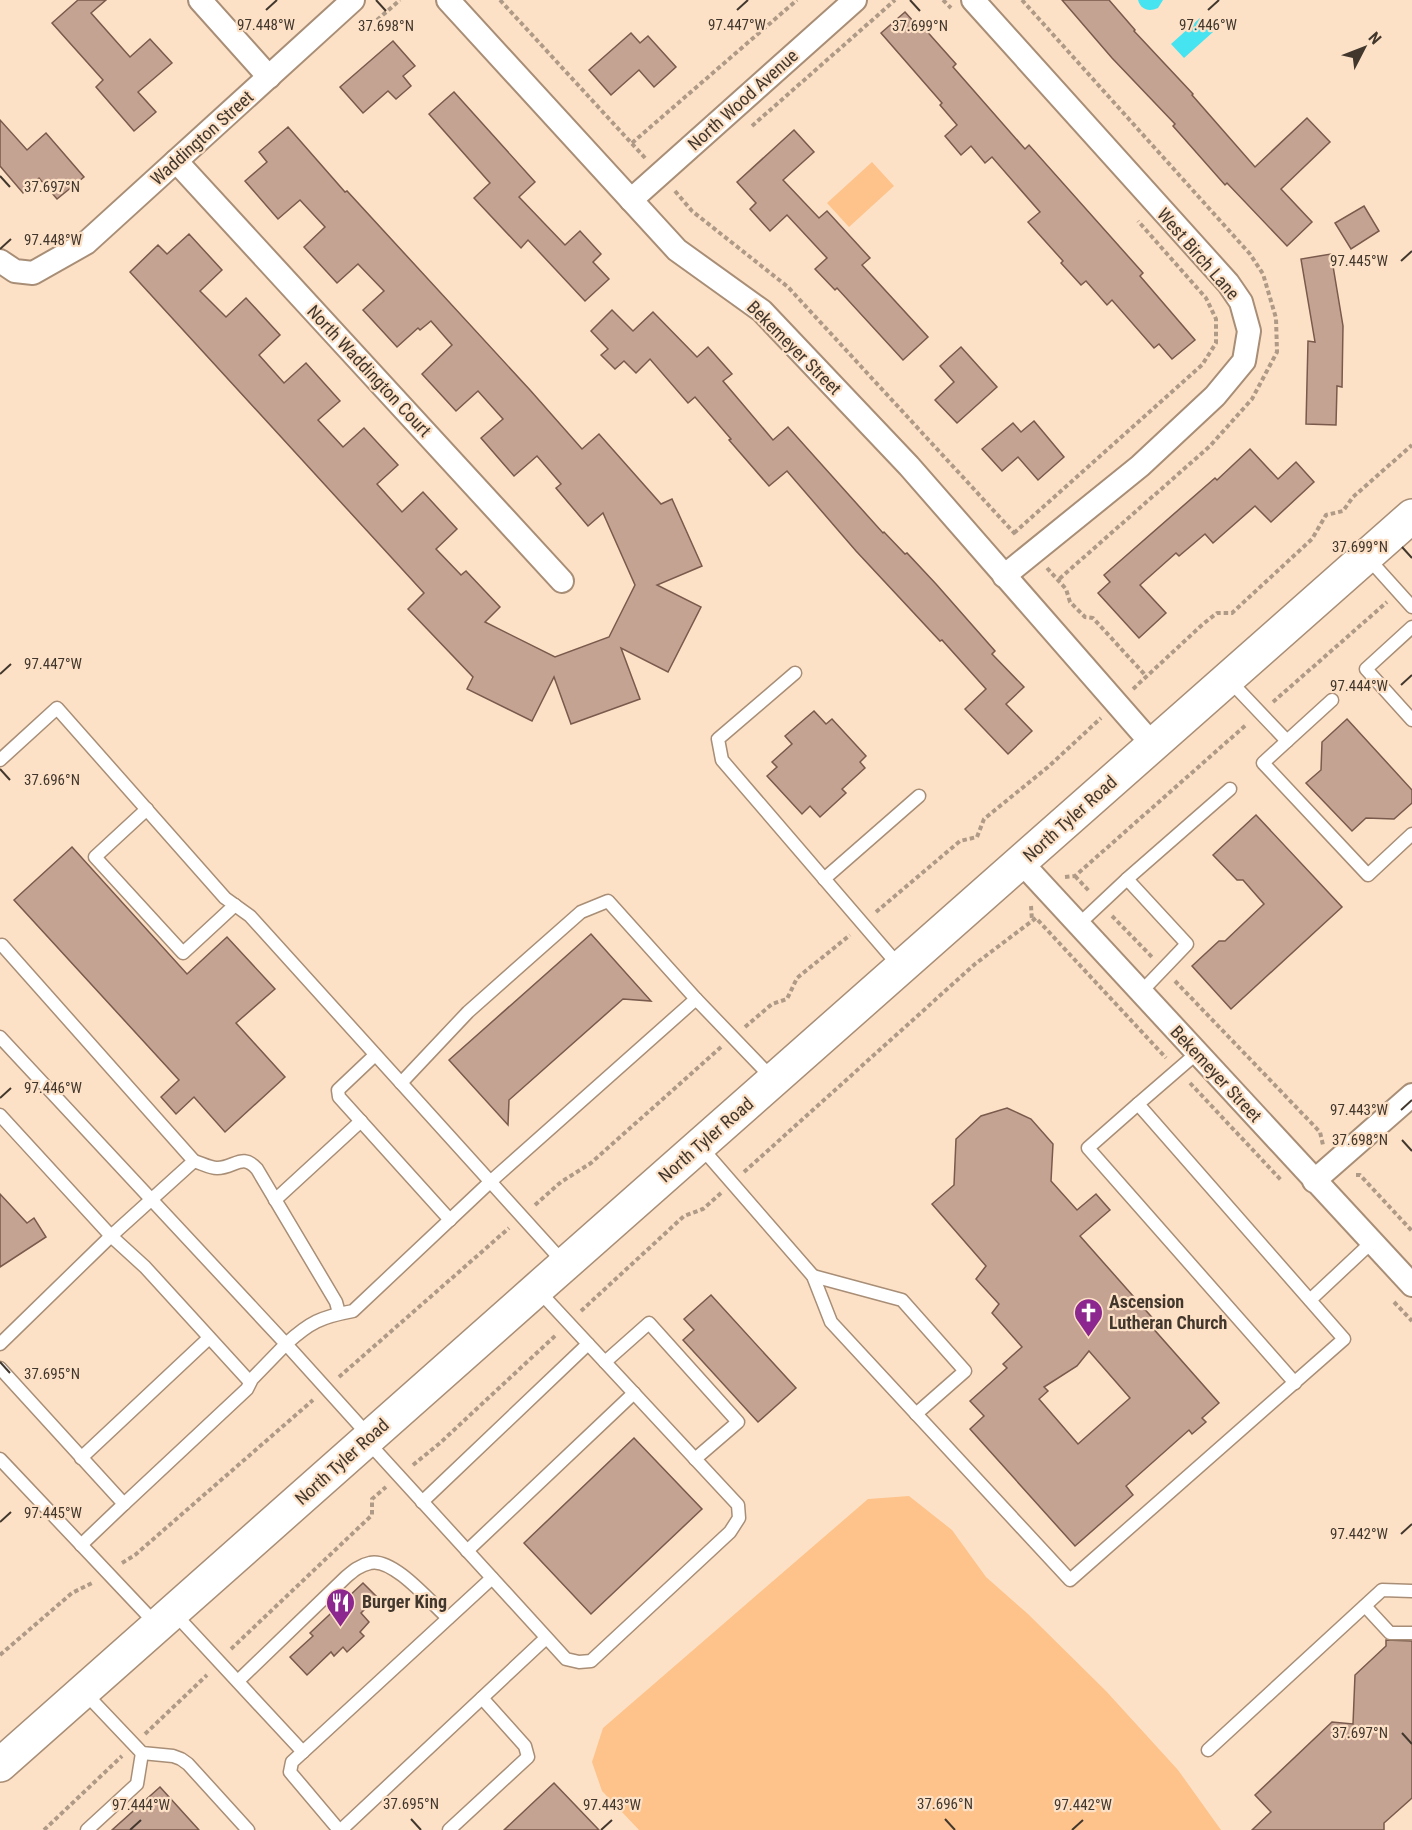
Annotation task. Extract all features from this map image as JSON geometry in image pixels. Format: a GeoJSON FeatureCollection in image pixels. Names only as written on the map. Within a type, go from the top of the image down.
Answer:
{"type":"FeatureCollection","features":[{"type":"Feature","properties":{"kind":"main road","name":"North Tyler Road"},"geometry":{"type":"LineString","coordinates":[[0,1765],[1412,516]]}},
{"type":"Feature","properties":{"kind":"street"},"geometry":{"type":"LineString","coordinates":[[200,0],[269,77]]}},
{"type":"Feature","properties":{"kind":"street","name":"Waddington Street"},"geometry":{"type":"LineString","coordinates":[[0,261],[15,271],[33,273],[86,243],[353,0]]}},
{"type":"Feature","properties":{"kind":"street","name":"Bekemeyer Street"},"geometry":{"type":"LineString","coordinates":[[448,0],[677,250],[762,311],[909,466],[1153,745]]}},
{"type":"Feature","properties":{"kind":"street","name":"North Wood Avenue"},"geometry":{"type":"LineString","coordinates":[[631,200],[855,0]]}},
{"type":"Feature","properties":{"kind":"street","name":"West Birch Lane"},"geometry":{"type":"LineString","coordinates":[[973,0],[1228,283],[1241,302],[1249,331],[1244,361],[1215,396],[1140,466],[1004,576]]}},
{"type":"Feature","properties":{"kind":"street","name":"North Waddington Court"},"geometry":{"type":"LineString","coordinates":[[176,161],[562,581]]}},
{"type":"Feature","properties":{"kind":"street","name":"Bekemeyer Street"},"geometry":{"type":"LineString","coordinates":[[1021,862],[1412,1285]]}},
{"type":"Feature","properties":{"kind":"street"},"geometry":{"type":"LineString","coordinates":[[1314,1180],[1412,1095]]}},
{"type":"Feature","properties":{"kind":"lane"},"geometry":{"type":"LineString","coordinates":[[1366,556],[1412,607]]}},
{"type":"Feature","properties":{"kind":"lane"},"geometry":{"type":"LineString","coordinates":[[1412,627],[1366,669],[1412,720]]}},
{"type":"Feature","properties":{"kind":"lane"},"geometry":{"type":"LineString","coordinates":[[795,673],[718,739],[722,760],[901,968]]}},
{"type":"Feature","properties":{"kind":"lane"},"geometry":{"type":"LineString","coordinates":[[1228,679],[1287,741]]}},
{"type":"Feature","properties":{"kind":"lane"},"geometry":{"type":"LineString","coordinates":[[1332,700],[1263,763],[1368,875],[1412,834]]}},
{"type":"Feature","properties":{"kind":"lane"},"geometry":{"type":"LineString","coordinates":[[0,760],[57,708],[225,898],[250,916],[565,1264]]}},
{"type":"Feature","properties":{"kind":"lane"},"geometry":{"type":"LineString","coordinates":[[1078,925],[1230,789]]}},
{"type":"Feature","properties":{"kind":"lane"},"geometry":{"type":"LineString","coordinates":[[824,879],[919,796]]}},
{"type":"Feature","properties":{"kind":"lane"},"geometry":{"type":"LineString","coordinates":[[147,809],[95,857],[103,866],[183,953],[235,905]]}},
{"type":"Feature","properties":{"kind":"lane"},"geometry":{"type":"LineString","coordinates":[[1127,879],[1187,944],[1141,992]]}},
{"type":"Feature","properties":{"kind":"lane"},"geometry":{"type":"LineString","coordinates":[[401,1083],[468,1012],[581,912],[608,901],[696,999],[774,1080]]}},
{"type":"Feature","properties":{"kind":"lane"},"geometry":{"type":"LineString","coordinates":[[1,945],[194,1161],[216,1168],[243,1160],[251,1162],[336,1302],[339,1313]]}},
{"type":"Feature","properties":{"kind":"lane"},"geometry":{"type":"LineString","coordinates":[[81,1545],[247,1389],[250,1382],[286,1344],[303,1329],[325,1316],[353,1311],[490,1182],[696,999]]}},
{"type":"Feature","properties":{"kind":"lane"},"geometry":{"type":"LineString","coordinates":[[0,1036],[326,1388],[399,1476],[546,1638],[566,1659],[579,1662],[591,1661],[730,1532],[739,1518],[738,1505],[537,1289]]}},
{"type":"Feature","properties":{"kind":"lane"},"geometry":{"type":"LineString","coordinates":[[1197,1053],[1088,1148],[1295,1383]]}},
{"type":"Feature","properties":{"kind":"lane"},"geometry":{"type":"LineString","coordinates":[[375,1055],[338,1090],[339,1097],[450,1220]]}},
{"type":"Feature","properties":{"kind":"lane"},"geometry":{"type":"LineString","coordinates":[[699,1146],[813,1276],[831,1322],[1071,1580],[1344,1340],[1138,1104]]}},
{"type":"Feature","properties":{"kind":"lane"},"geometry":{"type":"LineString","coordinates":[[0,1115],[111,1236],[145,1266],[250,1382]]}},
{"type":"Feature","properties":{"kind":"lane"},"geometry":{"type":"LineString","coordinates":[[275,1200],[361,1121]]}},
{"type":"Feature","properties":{"kind":"lane"},"geometry":{"type":"LineString","coordinates":[[0,1344],[111,1236],[194,1161]]}},
{"type":"Feature","properties":{"kind":"lane"},"geometry":{"type":"LineString","coordinates":[[1310,1300],[1372,1242]]}},
{"type":"Feature","properties":{"kind":"lane"},"geometry":{"type":"LineString","coordinates":[[813,1276],[902,1300],[965,1371],[916,1414]]}},
{"type":"Feature","properties":{"kind":"lane"},"geometry":{"type":"LineString","coordinates":[[604,1362],[648,1323],[738,1422],[695,1459]]}},
{"type":"Feature","properties":{"kind":"lane"},"geometry":{"type":"LineString","coordinates":[[81,1458],[209,1338]]}},
{"type":"Feature","properties":{"kind":"lane"},"geometry":{"type":"LineString","coordinates":[[422,1502],[588,1344]]}},
{"type":"Feature","properties":{"kind":"lane"},"geometry":{"type":"LineString","coordinates":[[0,1368],[124,1504]]}},
{"type":"Feature","properties":{"kind":"lane"},"geometry":{"type":"LineString","coordinates":[[467,1551],[634,1393]]}},
{"type":"Feature","properties":{"kind":"lane"},"geometry":{"type":"LineString","coordinates":[[0,1459],[108,1573],[220,1661],[303,1752]]}},
{"type":"Feature","properties":{"kind":"lane"},"geometry":{"type":"LineString","coordinates":[[238,1682],[346,1577],[372,1562],[384,1563],[397,1570],[448,1618]]}},
{"type":"Feature","properties":{"kind":"lane"},"geometry":{"type":"LineString","coordinates":[[492,1578],[292,1762],[290,1772],[340,1830],[546,1638]]}},
{"type":"Feature","properties":{"kind":"lane"},"geometry":{"type":"LineString","coordinates":[[1208,1750],[1382,1590],[1412,1591]]}},
{"type":"Feature","properties":{"kind":"lane"},"geometry":{"type":"LineString","coordinates":[[1365,1606],[1390,1633],[1412,1634]]}},
{"type":"Feature","properties":{"kind":"lane"},"geometry":{"type":"LineString","coordinates":[[84,1692],[138,1749],[173,1755],[188,1764],[248,1830]]}},
{"type":"Feature","properties":{"kind":"lane"},"geometry":{"type":"LineString","coordinates":[[449,1830],[528,1757],[525,1746],[482,1698]]}},
{"type":"Feature","properties":{"kind":"lane"},"geometry":{"type":"LineString","coordinates":[[87,1830],[137,1784],[138,1749]]}},
{"type":"Feature","properties":{"kind":"path"},"geometry":{"type":"LineString","coordinates":[[377,20],[400,0]]}},
{"type":"Feature","properties":{"kind":"path"},"geometry":{"type":"LineString","coordinates":[[500,0],[692,211],[788,287],[1058,580],[1066,589],[1070,602],[1084,617],[1093,618],[1146,676]]}},
{"type":"Feature","properties":{"kind":"path"},"geometry":{"type":"LineString","coordinates":[[632,143],[797,0]]}},
{"type":"Feature","properties":{"kind":"path"},"geometry":{"type":"LineString","coordinates":[[746,131],[895,0]]}},
{"type":"Feature","properties":{"kind":"path"},"geometry":{"type":"LineString","coordinates":[[943,0],[951,9]]}},
{"type":"Feature","properties":{"kind":"path"},"geometry":{"type":"LineString","coordinates":[[1022,0],[1250,254],[1263,274],[1276,318],[1277,352],[1252,399],[1210,446],[1058,580]]}},
{"type":"Feature","properties":{"kind":"path"},"geometry":{"type":"LineString","coordinates":[[676,193],[685,185]]}},
{"type":"Feature","properties":{"kind":"path"},"geometry":{"type":"LineString","coordinates":[[1014,533],[1202,365],[1216,343],[1216,319],[1206,298],[1136,219]]}},
{"type":"Feature","properties":{"kind":"path"},"geometry":{"type":"LineString","coordinates":[[0,1655],[72,1593],[135,1555],[561,1182],[591,1163],[772,1004],[787,999],[797,978],[960,841],[977,837],[984,819],[1048,767],[1203,624],[1217,613],[1232,614],[1312,539],[1326,515],[1343,511],[1353,497],[1412,444]]}},
{"type":"Feature","properties":{"kind":"path"},"geometry":{"type":"LineString","coordinates":[[1398,592],[1075,876],[1320,1132],[1322,1145],[1346,1173],[1360,1175],[1412,1231]]}},
{"type":"Feature","properties":{"kind":"path"},"geometry":{"type":"LineString","coordinates":[[44,1830],[138,1749],[245,1635],[372,1515],[372,1499],[440,1443],[684,1216],[703,1209],[975,964],[1036,918],[1282,1182]]}},
{"type":"Feature","properties":{"kind":"path"},"geometry":{"type":"LineString","coordinates":[[1390,1298],[1412,1322]]}},
{"type":"Feature","properties":{"kind":"shaded area"},"geometry":{"type":"Polygon","coordinates":[[[872,162],[894,186],[849,227],[827,203],[872,162]]]}},
{"type":"Feature","properties":{"kind":"shaded area"},"geometry":{"type":"Polygon","coordinates":[[[909,1496],[952,1530],[986,1577],[1028,1614],[1106,1691],[1178,1770],[1221,1830],[639,1830],[602,1791],[592,1762],[603,1728],[868,1499],[909,1496]]]}},
{"type":"Feature","properties":{"kind":"water"},"geometry":{"type":"Polygon","coordinates":[[[1138,0],[1163,0],[1158,8],[1149,10],[1143,8],[1138,0]]]}},
{"type":"Feature","properties":{"kind":"water"},"geometry":{"type":"Polygon","coordinates":[[[1200,18],[1213,32],[1184,58],[1171,44],[1200,18]]]}},
{"type":"Feature","properties":{"kind":"building"},"geometry":{"type":"Polygon","coordinates":[[[78,0],[106,0],[91,13],[130,57],[150,39],[172,63],[138,92],[156,112],[134,131],[96,87],[103,80],[52,23],[78,0]]]}},
{"type":"Feature","properties":{"kind":"building"},"geometry":{"type":"Polygon","coordinates":[[[1062,0],[1109,0],[1255,167],[1307,118],[1330,142],[1281,189],[1312,222],[1287,246],[1227,183],[1225,185],[1173,126],[1175,124],[1112,58],[1062,0]]]}},
{"type":"Feature","properties":{"kind":"building"},"geometry":{"type":"Polygon","coordinates":[[[905,12],[921,30],[923,27],[956,64],[953,67],[1025,149],[1029,145],[1143,273],[1140,276],[1195,340],[1172,359],[1159,344],[1154,348],[1112,300],[1107,305],[1086,281],[1081,285],[1061,263],[1063,261],[1028,222],[1040,212],[992,157],[985,163],[971,146],[961,155],[945,136],[957,125],[940,105],[942,103],[881,33],[905,12]]]}},
{"type":"Feature","properties":{"kind":"building"},"geometry":{"type":"Polygon","coordinates":[[[631,33],[640,43],[648,36],[676,67],[654,87],[639,70],[611,95],[589,70],[631,33]]]}},
{"type":"Feature","properties":{"kind":"building"},"geometry":{"type":"Polygon","coordinates":[[[393,41],[415,66],[403,76],[411,86],[396,99],[388,91],[363,113],[340,87],[393,41]]]}},
{"type":"Feature","properties":{"kind":"building"},"geometry":{"type":"Polygon","coordinates":[[[454,92],[535,182],[519,197],[565,245],[580,231],[601,254],[593,262],[609,279],[585,301],[528,240],[521,248],[474,198],[490,183],[429,114],[454,92]]]}},
{"type":"Feature","properties":{"kind":"building"},"geometry":{"type":"Polygon","coordinates":[[[0,120],[27,150],[46,133],[84,177],[57,199],[39,178],[23,193],[0,166],[0,120]]]}},
{"type":"Feature","properties":{"kind":"building"},"geometry":{"type":"Polygon","coordinates":[[[288,127],[582,449],[599,434],[661,504],[672,499],[702,566],[657,585],[701,607],[668,672],[621,648],[640,699],[571,724],[554,677],[532,721],[467,689],[473,677],[408,609],[424,593],[130,272],[158,245],[167,254],[189,234],[222,270],[200,291],[226,317],[246,298],[280,335],[259,355],[284,383],[306,363],[340,401],[318,420],[343,447],[364,428],[398,465],[377,484],[402,512],[423,492],[457,529],[436,549],[461,575],[466,571],[500,607],[485,622],[555,657],[609,637],[635,585],[603,513],[588,526],[556,488],[561,484],[537,456],[514,476],[481,438],[503,419],[478,391],[456,411],[422,374],[452,345],[431,321],[420,330],[418,328],[397,347],[363,310],[384,291],[358,264],[337,283],[304,247],[325,227],[300,200],[278,219],[245,181],[267,162],[259,152],[288,127]]]}},
{"type":"Feature","properties":{"kind":"building"},"geometry":{"type":"Polygon","coordinates":[[[794,130],[814,152],[783,180],[819,218],[827,211],[870,258],[862,265],[928,337],[903,360],[837,288],[835,290],[815,269],[827,258],[787,215],[770,231],[750,209],[756,203],[737,182],[794,130]]]}},
{"type":"Feature","properties":{"kind":"building"},"geometry":{"type":"Polygon","coordinates":[[[1364,206],[1379,231],[1351,249],[1335,223],[1364,206]]]}},
{"type":"Feature","properties":{"kind":"building"},"geometry":{"type":"Polygon","coordinates":[[[1331,254],[1343,326],[1342,387],[1337,386],[1336,425],[1306,424],[1308,341],[1315,342],[1301,259],[1331,254]]]}},
{"type":"Feature","properties":{"kind":"building"},"geometry":{"type":"Polygon","coordinates":[[[612,310],[633,331],[653,312],[697,357],[708,347],[732,374],[723,381],[773,440],[788,427],[883,533],[905,554],[907,553],[936,584],[995,651],[992,654],[1024,687],[1006,704],[1032,731],[1008,754],[965,709],[986,689],[856,551],[787,471],[769,486],[695,397],[688,403],[650,359],[636,373],[624,361],[615,369],[601,355],[608,349],[591,331],[612,310]]]}},
{"type":"Feature","properties":{"kind":"building"},"geometry":{"type":"Polygon","coordinates":[[[961,347],[997,387],[957,423],[935,400],[954,382],[940,366],[961,347]]]}},
{"type":"Feature","properties":{"kind":"building"},"geometry":{"type":"Polygon","coordinates":[[[1034,421],[1064,457],[1038,480],[1018,457],[1002,471],[982,449],[1013,423],[1021,432],[1034,421]]]}},
{"type":"Feature","properties":{"kind":"building"},"geometry":{"type":"Polygon","coordinates":[[[1250,449],[1278,479],[1296,462],[1314,482],[1271,522],[1255,506],[1213,543],[1205,534],[1179,556],[1176,553],[1140,585],[1166,613],[1139,638],[1098,593],[1110,582],[1104,575],[1215,478],[1217,480],[1250,449]]]}},
{"type":"Feature","properties":{"kind":"building"},"geometry":{"type":"Polygon","coordinates":[[[814,711],[826,724],[832,719],[866,756],[860,762],[865,768],[842,789],[846,793],[820,817],[810,806],[802,814],[767,776],[777,767],[772,762],[792,744],[785,736],[814,711]]]}},
{"type":"Feature","properties":{"kind":"building"},"geometry":{"type":"Polygon","coordinates":[[[1347,719],[1412,790],[1412,803],[1394,819],[1366,818],[1352,831],[1306,783],[1321,770],[1322,742],[1347,719]]]}},
{"type":"Feature","properties":{"kind":"building"},"geometry":{"type":"Polygon","coordinates":[[[1256,815],[1342,907],[1231,1009],[1192,966],[1219,941],[1225,941],[1264,904],[1243,880],[1237,880],[1213,855],[1256,815]]]}},
{"type":"Feature","properties":{"kind":"building"},"geometry":{"type":"Polygon","coordinates":[[[72,847],[187,974],[227,937],[275,989],[236,1023],[285,1077],[225,1132],[194,1097],[176,1114],[161,1097],[179,1080],[14,900],[72,847]]]}},
{"type":"Feature","properties":{"kind":"building"},"geometry":{"type":"Polygon","coordinates":[[[591,934],[651,1001],[623,999],[509,1100],[508,1125],[449,1060],[591,934]]]}},
{"type":"Feature","properties":{"kind":"building","name":"Ascension Lutheran Church"},"geometry":{"type":"Polygon","coordinates":[[[1007,1108],[1031,1119],[1053,1144],[1051,1181],[1077,1210],[1096,1194],[1110,1210],[1080,1236],[1156,1322],[1151,1326],[1219,1403],[1202,1418],[1206,1422],[1192,1434],[1189,1430],[1126,1486],[1133,1495],[1075,1546],[970,1429],[984,1416],[970,1401],[1007,1368],[1003,1364],[1022,1347],[992,1313],[999,1304],[976,1279],[986,1266],[932,1204],[954,1185],[956,1139],[981,1116],[1007,1108]],[[1089,1351],[1077,1366],[1044,1387],[1048,1391],[1039,1399],[1078,1444],[1130,1398],[1089,1351]]]}},
{"type":"Feature","properties":{"kind":"building"},"geometry":{"type":"Polygon","coordinates":[[[0,1194],[27,1223],[34,1218],[46,1237],[0,1267],[0,1194]]]}},
{"type":"Feature","properties":{"kind":"building"},"geometry":{"type":"Polygon","coordinates":[[[711,1295],[796,1388],[758,1422],[683,1340],[694,1330],[684,1319],[711,1295]]]}},
{"type":"Feature","properties":{"kind":"building"},"geometry":{"type":"Polygon","coordinates":[[[634,1438],[702,1509],[591,1614],[524,1543],[634,1438]]]}},
{"type":"Feature","properties":{"kind":"building","name":"Burger King"},"geometry":{"type":"Polygon","coordinates":[[[363,1583],[377,1597],[361,1613],[369,1622],[360,1632],[364,1636],[347,1652],[343,1647],[334,1656],[331,1652],[307,1675],[290,1657],[313,1636],[310,1633],[363,1583]]]}},
{"type":"Feature","properties":{"kind":"building"},"geometry":{"type":"Polygon","coordinates":[[[1386,1640],[1412,1641],[1412,1798],[1384,1823],[1384,1830],[1252,1830],[1271,1812],[1255,1795],[1332,1722],[1353,1724],[1355,1675],[1386,1646],[1386,1640]]]}},
{"type":"Feature","properties":{"kind":"building"},"geometry":{"type":"Polygon","coordinates":[[[554,1783],[599,1830],[504,1830],[554,1783]]]}},
{"type":"Feature","properties":{"kind":"building"},"geometry":{"type":"Polygon","coordinates":[[[160,1787],[199,1830],[112,1830],[160,1787]]]}},
{"type":"Feature","properties":{"kind":"place","name":"Ascension Lutheran Church"},"geometry":{"type":"Point","coordinates":[1088,1338]}},
{"type":"Feature","properties":{"kind":"place","name":"Burger King"},"geometry":{"type":"Point","coordinates":[341,1628]}}]}
